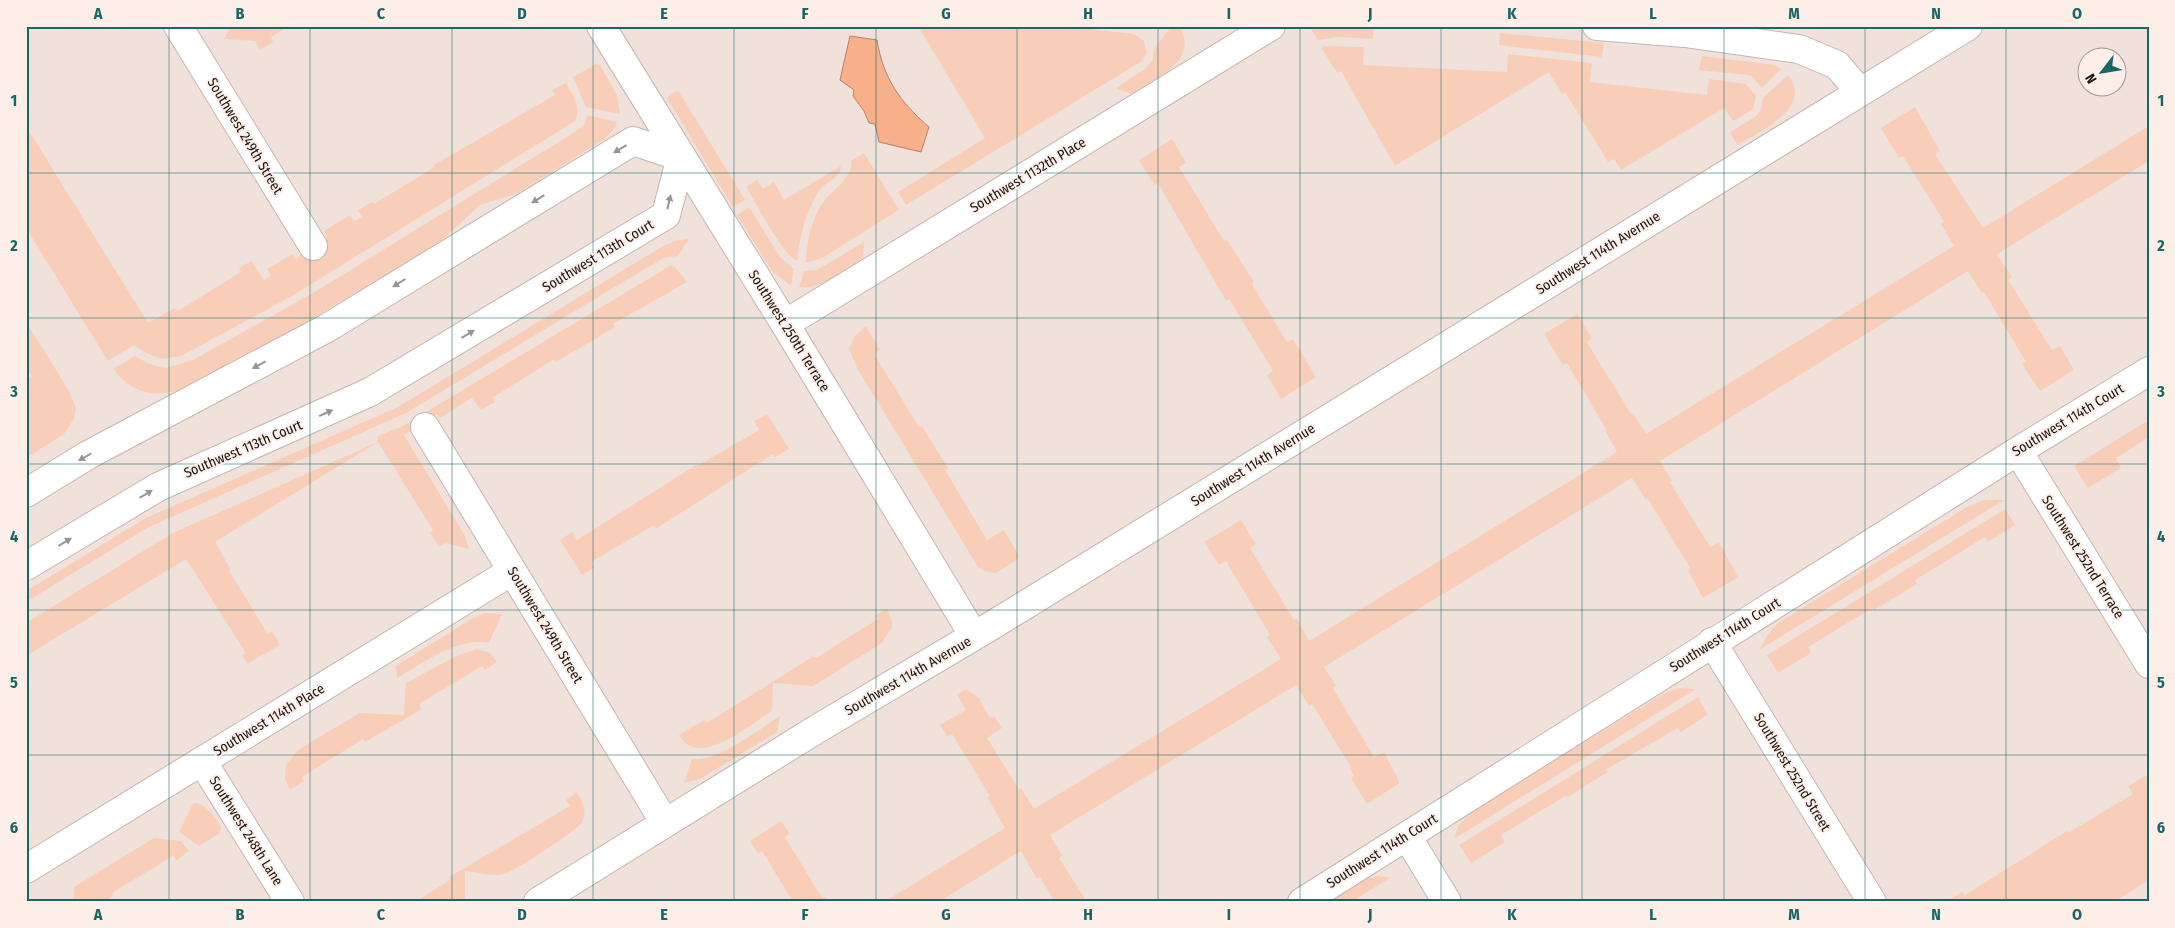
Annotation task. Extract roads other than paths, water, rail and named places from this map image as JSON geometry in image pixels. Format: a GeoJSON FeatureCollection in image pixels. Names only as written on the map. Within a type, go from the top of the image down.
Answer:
{"type":"FeatureCollection","features":[{"type":"Feature","properties":{"kind":"street","name":"Southwest 250th Terrace"},"geometry":{"type":"LineString","coordinates":[[601,26],[785,324],[974,636]]}},
{"type":"Feature","properties":{"kind":"street","name":"Southwest 1132th Place"},"geometry":{"type":"LineString","coordinates":[[785,324],[1271,26]]}},
{"type":"Feature","properties":{"kind":"street"},"geometry":{"type":"LineString","coordinates":[[1597,26],[1685,33],[1799,49],[1836,65],[1860,92]]}},
{"type":"Feature","properties":{"kind":"street","name":"Southwest 114th Avernue"},"geometry":{"type":"LineString","coordinates":[[538,902],[817,729],[974,636],[1968,26]]}},
{"type":"Feature","properties":{"kind":"street","name":"Southwest 249th Street"},"geometry":{"type":"LineString","coordinates":[[183,28],[313,246]]}},
{"type":"Feature","properties":{"kind":"street"},"geometry":{"type":"LineString","coordinates":[[26,493],[88,455],[327,328],[633,141],[681,157]]}},
{"type":"Feature","properties":{"kind":"street","name":"Southwest 113th Court"},"geometry":{"type":"LineString","coordinates":[[26,566],[158,487],[370,392],[666,215],[681,157]]}},
{"type":"Feature","properties":{"kind":"street","name":"Southwest 114th Court"},"geometry":{"type":"LineString","coordinates":[[1302,902],[1712,642],[2018,451],[2149,372]]}},
{"type":"Feature","properties":{"kind":"street","name":"Southwest 249th Street"},"geometry":{"type":"LineString","coordinates":[[425,427],[665,823]]}},
{"type":"Feature","properties":{"kind":"street","name":"Southwest 252nd Terrace"},"geometry":{"type":"LineString","coordinates":[[2018,451],[2149,664]]}},
{"type":"Feature","properties":{"kind":"street","name":"Southwest 114th Place"},"geometry":{"type":"LineString","coordinates":[[26,869],[512,571]]}},
{"type":"Feature","properties":{"kind":"street","name":"Southwest 252nd Street"},"geometry":{"type":"LineString","coordinates":[[1712,642],[1872,902]]}},
{"type":"Feature","properties":{"kind":"street","name":"Southwest 248th Lane"},"geometry":{"type":"LineString","coordinates":[[202,761],[290,902]]}},
{"type":"Feature","properties":{"kind":"street"},"geometry":{"type":"LineString","coordinates":[[1407,836],[1447,902]]}}]}
